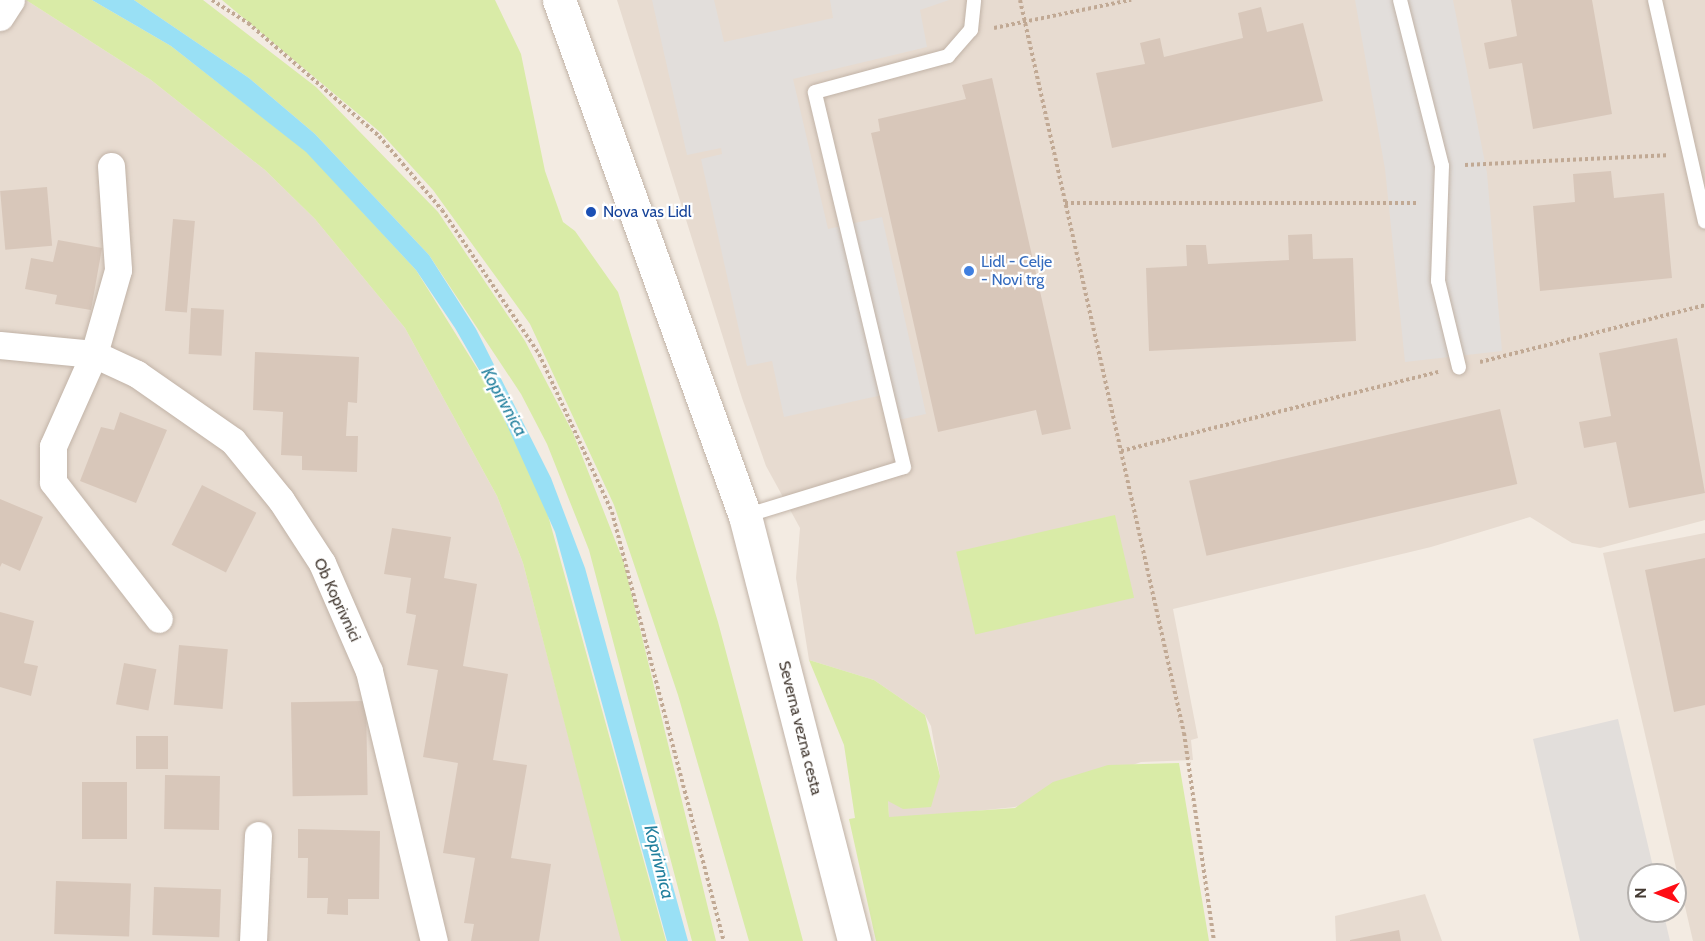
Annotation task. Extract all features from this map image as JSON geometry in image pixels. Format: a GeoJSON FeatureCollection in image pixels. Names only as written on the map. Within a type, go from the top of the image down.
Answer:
{"type":"FeatureCollection","features":[{"type":"Feature","properties":{"kind":"street"},"geometry":{"type":"LineString","coordinates":[[0,16],[11,0]]}},
{"type":"Feature","properties":{"kind":"street","name":"Severna vezna cesta"},"geometry":{"type":"LineString","coordinates":[[559,0],[746,516],[854,941]]}},
{"type":"Feature","properties":{"kind":"street"},"geometry":{"type":"LineString","coordinates":[[111,166],[118,270],[94,354],[53,446],[53,482],[159,619]]}},
{"type":"Feature","properties":{"kind":"street","name":"Ob Koprivnici"},"geometry":{"type":"LineString","coordinates":[[0,345],[94,354],[137,374],[233,441],[281,500],[322,563],[369,671],[434,941]]}},
{"type":"Feature","properties":{"kind":"street"},"geometry":{"type":"LineString","coordinates":[[253,941],[258,835]]}},
{"type":"Feature","properties":{"kind":"lane"},"geometry":{"type":"LineString","coordinates":[[746,516],[904,467],[815,92],[948,56],[971,30],[974,0]]}},
{"type":"Feature","properties":{"kind":"lane"},"geometry":{"type":"LineString","coordinates":[[1401,0],[1442,166],[1438,281],[1459,367]]}},
{"type":"Feature","properties":{"kind":"lane"},"geometry":{"type":"LineString","coordinates":[[1655,0],[1686,154],[1705,221]]}},
{"type":"Feature","properties":{"kind":"path"},"geometry":{"type":"LineString","coordinates":[[212,0],[248,23],[379,136],[442,210],[540,354],[612,512],[724,941]]}},
{"type":"Feature","properties":{"kind":"path"},"geometry":{"type":"LineString","coordinates":[[1020,0],[1184,733],[1214,941]]}},
{"type":"Feature","properties":{"kind":"path"},"geometry":{"type":"LineString","coordinates":[[971,30],[1026,25],[1131,0]]}},
{"type":"Feature","properties":{"kind":"path"},"geometry":{"type":"LineString","coordinates":[[1442,166],[1686,154]]}},
{"type":"Feature","properties":{"kind":"path"},"geometry":{"type":"LineString","coordinates":[[1065,203],[1441,203]]}},
{"type":"Feature","properties":{"kind":"path"},"geometry":{"type":"LineString","coordinates":[[1121,451],[1705,305]]}},
{"type":"Feature","properties":{"kind":"shaded area"},"geometry":{"type":"Polygon","coordinates":[[[0,0],[26,0],[151,80],[265,170],[315,219],[405,328],[497,496],[523,563],[622,941],[0,941],[0,0]]]}},
{"type":"Feature","properties":{"kind":"shaded area"},"geometry":{"type":"Polygon","coordinates":[[[617,0],[1705,0],[1705,520],[1600,548],[1572,543],[1530,517],[1431,547],[1173,609],[1198,738],[1191,740],[1193,760],[1141,762],[1015,807],[889,820],[888,801],[940,776],[931,726],[925,715],[874,680],[809,660],[796,578],[800,528],[766,466],[742,398],[617,0]]]}},
{"type":"Feature","properties":{"kind":"shaded area"},"geometry":{"type":"Polygon","coordinates":[[[652,0],[714,0],[724,42],[833,18],[830,0],[949,0],[920,10],[927,47],[793,79],[828,229],[882,217],[926,414],[889,422],[882,395],[784,417],[772,361],[747,366],[701,159],[722,154],[721,148],[687,155],[652,0]]]}},
{"type":"Feature","properties":{"kind":"shaded area"},"geometry":{"type":"Polygon","coordinates":[[[1355,0],[1453,0],[1487,173],[1502,351],[1405,362],[1385,169],[1355,0]]]}},
{"type":"Feature","properties":{"kind":"shaded area"},"geometry":{"type":"Polygon","coordinates":[[[1705,533],[1705,941],[1693,941],[1687,915],[1687,863],[1675,863],[1603,553],[1705,533]]]}},
{"type":"Feature","properties":{"kind":"shaded area"},"geometry":{"type":"Polygon","coordinates":[[[1618,719],[1652,863],[1627,863],[1627,923],[1666,923],[1670,941],[1580,941],[1533,739],[1618,719]]]}},
{"type":"Feature","properties":{"kind":"shaded area"},"geometry":{"type":"Polygon","coordinates":[[[1425,894],[1442,941],[1336,941],[1335,916],[1425,894]]]}},
{"type":"Feature","properties":{"kind":"green space"},"geometry":{"type":"Polygon","coordinates":[[[26,0],[92,0],[171,46],[307,152],[416,270],[493,394],[546,508],[666,941],[621,941],[523,563],[497,496],[405,328],[315,219],[265,170],[151,80],[26,0]]]}},
{"type":"Feature","properties":{"kind":"green space"},"geometry":{"type":"Polygon","coordinates":[[[134,0],[203,0],[316,87],[438,212],[525,341],[573,433],[624,563],[716,941],[692,941],[589,550],[547,444],[521,394],[429,255],[315,134],[249,78],[134,0]]]}},
{"type":"Feature","properties":{"kind":"green space"},"geometry":{"type":"Polygon","coordinates":[[[222,0],[495,0],[521,54],[545,171],[563,222],[575,231],[618,292],[718,622],[803,941],[749,941],[678,695],[614,505],[530,324],[433,190],[380,132],[222,0]]]}},
{"type":"Feature","properties":{"kind":"green space"},"geometry":{"type":"Polygon","coordinates":[[[1115,515],[1134,598],[975,634],[956,552],[1115,515]]]}},
{"type":"Feature","properties":{"kind":"green space"},"geometry":{"type":"Polygon","coordinates":[[[809,660],[874,680],[925,715],[940,776],[931,807],[903,809],[888,801],[889,817],[1015,808],[1053,782],[1108,765],[1179,763],[1209,941],[876,941],[849,819],[855,818],[844,745],[809,660]]]}},
{"type":"Feature","properties":{"kind":"water","name":"Koprivnica"},"geometry":{"type":"Polygon","coordinates":[[[92,0],[134,0],[249,78],[315,134],[429,255],[476,329],[551,478],[585,568],[688,941],[667,941],[555,532],[493,394],[455,328],[416,270],[306,152],[171,46],[92,0]]]}},
{"type":"Feature","properties":{"kind":"building"},"geometry":{"type":"Polygon","coordinates":[[[1511,0],[1592,0],[1612,114],[1533,129],[1522,63],[1489,69],[1484,43],[1517,36],[1511,0]]]}},
{"type":"Feature","properties":{"kind":"building"},"geometry":{"type":"Polygon","coordinates":[[[1261,7],[1267,32],[1303,23],[1323,101],[1112,148],[1096,73],[1145,64],[1140,43],[1160,38],[1164,57],[1243,38],[1238,13],[1261,7]]]}},
{"type":"Feature","properties":{"kind":"building","name":"Lidl - Celje - Novi trg"},"geometry":{"type":"Polygon","coordinates":[[[992,78],[1071,429],[1042,435],[1036,410],[938,432],[871,133],[880,131],[878,119],[966,99],[962,85],[992,78]]]}},
{"type":"Feature","properties":{"kind":"building"},"geometry":{"type":"Polygon","coordinates":[[[1611,171],[1614,198],[1664,193],[1672,278],[1540,291],[1533,206],[1575,202],[1573,174],[1611,171]]]}},
{"type":"Feature","properties":{"kind":"building"},"geometry":{"type":"Polygon","coordinates":[[[47,187],[52,246],[5,250],[0,191],[47,187]]]}},
{"type":"Feature","properties":{"kind":"building"},"geometry":{"type":"Polygon","coordinates":[[[173,219],[195,221],[187,313],[165,311],[173,219]]]}},
{"type":"Feature","properties":{"kind":"building"},"geometry":{"type":"Polygon","coordinates":[[[1312,234],[1313,259],[1353,258],[1356,341],[1149,351],[1146,268],[1187,266],[1186,245],[1206,245],[1208,264],[1289,260],[1288,235],[1312,234]]]}},
{"type":"Feature","properties":{"kind":"building"},"geometry":{"type":"Polygon","coordinates":[[[58,240],[102,248],[91,310],[55,304],[57,295],[25,289],[31,258],[53,262],[58,240]]]}},
{"type":"Feature","properties":{"kind":"building"},"geometry":{"type":"Polygon","coordinates":[[[191,308],[224,310],[222,356],[189,354],[191,308]]]}},
{"type":"Feature","properties":{"kind":"building"},"geometry":{"type":"Polygon","coordinates":[[[1677,338],[1705,493],[1629,508],[1616,442],[1584,448],[1579,422],[1611,416],[1599,353],[1677,338]]]}},
{"type":"Feature","properties":{"kind":"building"},"geometry":{"type":"Polygon","coordinates":[[[255,352],[359,357],[357,403],[348,402],[346,436],[358,436],[357,472],[302,470],[302,456],[281,455],[283,412],[253,410],[255,352]]]}},
{"type":"Feature","properties":{"kind":"building"},"geometry":{"type":"Polygon","coordinates":[[[1500,409],[1517,484],[1206,556],[1189,481],[1500,409]]]}},
{"type":"Feature","properties":{"kind":"building"},"geometry":{"type":"Polygon","coordinates":[[[120,412],[167,430],[136,503],[80,481],[101,427],[114,430],[120,412]]]}},
{"type":"Feature","properties":{"kind":"building"},"geometry":{"type":"Polygon","coordinates":[[[202,485],[256,513],[226,572],[172,545],[202,485]]]}},
{"type":"Feature","properties":{"kind":"building"},"geometry":{"type":"Polygon","coordinates":[[[0,499],[43,517],[20,571],[2,563],[0,567],[0,499]]]}},
{"type":"Feature","properties":{"kind":"building"},"geometry":{"type":"Polygon","coordinates":[[[392,528],[451,537],[444,578],[477,584],[463,666],[508,674],[493,760],[527,765],[511,858],[551,864],[539,941],[471,941],[474,924],[464,923],[475,858],[443,853],[458,763],[423,757],[438,670],[407,665],[416,615],[406,613],[411,578],[384,574],[392,528]]]}},
{"type":"Feature","properties":{"kind":"building"},"geometry":{"type":"Polygon","coordinates":[[[1705,558],[1705,705],[1674,712],[1645,570],[1705,558]]]}},
{"type":"Feature","properties":{"kind":"building"},"geometry":{"type":"Polygon","coordinates":[[[0,612],[34,621],[24,663],[38,666],[31,696],[0,687],[0,612]]]}},
{"type":"Feature","properties":{"kind":"building"},"geometry":{"type":"Polygon","coordinates":[[[179,645],[228,649],[223,709],[174,705],[179,645]]]}},
{"type":"Feature","properties":{"kind":"building"},"geometry":{"type":"Polygon","coordinates":[[[124,663],[156,669],[148,711],[116,704],[124,663]]]}},
{"type":"Feature","properties":{"kind":"building"},"geometry":{"type":"Polygon","coordinates":[[[366,701],[368,795],[293,796],[291,702],[366,701]]]}},
{"type":"Feature","properties":{"kind":"building"},"geometry":{"type":"Polygon","coordinates":[[[136,736],[168,736],[168,769],[136,769],[136,736]]]}},
{"type":"Feature","properties":{"kind":"building"},"geometry":{"type":"Polygon","coordinates":[[[165,775],[220,776],[219,830],[164,829],[165,775]]]}},
{"type":"Feature","properties":{"kind":"building"},"geometry":{"type":"Polygon","coordinates":[[[82,782],[127,782],[127,839],[82,839],[82,782]]]}},
{"type":"Feature","properties":{"kind":"building"},"geometry":{"type":"Polygon","coordinates":[[[298,829],[380,831],[379,899],[348,899],[348,915],[327,914],[328,898],[307,898],[308,858],[298,858],[298,829]]]}},
{"type":"Feature","properties":{"kind":"building"},"geometry":{"type":"Polygon","coordinates":[[[56,881],[131,884],[129,937],[54,934],[56,881]]]}},
{"type":"Feature","properties":{"kind":"building"},"geometry":{"type":"Polygon","coordinates":[[[154,887],[221,889],[219,937],[152,935],[154,887]]]}},
{"type":"Feature","properties":{"kind":"building"},"geometry":{"type":"Polygon","coordinates":[[[1399,930],[1401,941],[1350,941],[1350,940],[1399,930]]]}},
{"type":"Feature","properties":{"kind":"place","name":"Nova vas Lidl"},"geometry":{"type":"Point","coordinates":[591,212]}},
{"type":"Feature","properties":{"kind":"place","name":"Lidl - Celje - Novi trg"},"geometry":{"type":"Point","coordinates":[969,271]}}]}
